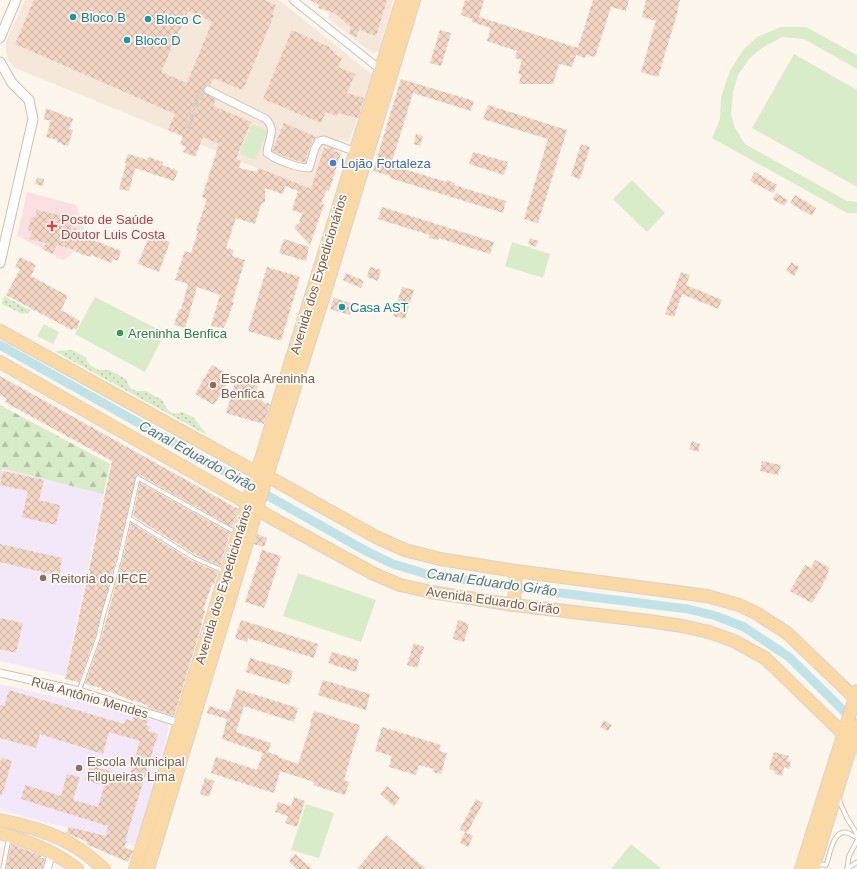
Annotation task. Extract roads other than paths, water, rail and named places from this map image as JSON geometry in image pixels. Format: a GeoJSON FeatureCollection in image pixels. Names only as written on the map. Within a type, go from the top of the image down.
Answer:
{"type":"FeatureCollection","features":[{"type":"Feature","properties":{"kind":"main road","name":"Avenida dos Expedicionários"},"geometry":{"type":"LineString","coordinates":[[325,274],[356,152],[402,0]]}},
{"type":"Feature","properties":{"kind":"main road","name":"Avenida dos Expedicionários"},"geometry":{"type":"LineString","coordinates":[[148,869],[254,501],[325,274],[414,0]]}},
{"type":"Feature","properties":{"kind":"main road"},"geometry":{"type":"LineString","coordinates":[[0,331],[261,479],[281,483],[376,537],[405,550],[440,560],[516,574],[707,596],[739,605],[756,613],[787,633],[855,698],[851,735],[836,794],[813,866]]}},
{"type":"Feature","properties":{"kind":"main road","name":"Avenida Eduardo Girão"},"geometry":{"type":"LineString","coordinates":[[0,362],[254,501],[374,574],[400,585],[431,592],[649,621],[709,632],[734,641],[765,658],[851,735]]}},
{"type":"Feature","properties":{"kind":"main road","name":"Avenida dos Expedicionários"},"geometry":{"type":"LineString","coordinates":[[135,869],[238,534],[254,501]]}},
{"type":"Feature","properties":{"kind":"main road"},"geometry":{"type":"LineString","coordinates":[[514,602],[516,574]]}},
{"type":"Feature","properties":{"kind":"main road"},"geometry":{"type":"LineString","coordinates":[[801,869],[851,735]]}},
{"type":"Feature","properties":{"kind":"main road"},"geometry":{"type":"LineString","coordinates":[[0,820],[52,834],[80,850],[104,869]]}},
{"type":"Feature","properties":{"kind":"main road"},"geometry":{"type":"LineString","coordinates":[[5,834],[52,852],[77,869]]}},
{"type":"Feature","properties":{"kind":"street"},"geometry":{"type":"LineString","coordinates":[[0,38],[16,0]]}},
{"type":"Feature","properties":{"kind":"street"},"geometry":{"type":"LineString","coordinates":[[293,0],[381,70]]}},
{"type":"Feature","properties":{"kind":"street"},"geometry":{"type":"LineString","coordinates":[[0,62],[12,83],[29,100],[33,118],[0,262]]}},
{"type":"Feature","properties":{"kind":"street"},"geometry":{"type":"LineString","coordinates":[[0,77],[12,83]]}},
{"type":"Feature","properties":{"kind":"street"},"geometry":{"type":"LineString","coordinates":[[208,90],[266,119],[271,124],[272,132],[267,153],[272,157],[303,168],[309,168],[315,148],[319,141],[324,140],[356,152]]}},
{"type":"Feature","properties":{"kind":"street","name":"Rua Antônio Mendes"},"geometry":{"type":"LineString","coordinates":[[0,673],[79,691],[180,723]]}},
{"type":"Feature","properties":{"kind":"street"},"geometry":{"type":"LineString","coordinates":[[47,869],[52,852]]}},
{"type":"Feature","properties":{"kind":"lane"},"geometry":{"type":"LineString","coordinates":[[79,691],[98,638],[119,561],[138,478],[238,534]]}},
{"type":"Feature","properties":{"kind":"lane"},"geometry":{"type":"LineString","coordinates":[[129,518],[194,558],[227,572]]}},
{"type":"Feature","properties":{"kind":"lane"},"geometry":{"type":"LineString","coordinates":[[836,794],[847,818],[857,834]]}},
{"type":"Feature","properties":{"kind":"lane"},"geometry":{"type":"LineString","coordinates":[[813,866],[826,864],[837,835],[848,833],[857,839],[849,856],[847,869]]}},
{"type":"Feature","properties":{"kind":"lane"},"geometry":{"type":"LineString","coordinates":[[3,869],[5,834]]}},
{"type":"Feature","properties":{"kind":"lane"},"geometry":{"type":"LineString","coordinates":[[847,869],[857,862]]}},
{"type":"Feature","properties":{"kind":"waterway","name":"Canal Eduardo Girão"},"geometry":{"type":"LineString","coordinates":[[0,345],[366,551],[393,564],[430,575],[688,609],[716,616],[744,627],[789,657],[852,719]]}},
{"type":"Feature","properties":{"kind":"tunnel"},"geometry":{"type":"LineString","coordinates":[[187,128],[200,94],[203,90],[208,90]]}},
{"type":"Feature","properties":{"kind":"place","name":"Bloco B"},"geometry":{"type":"Point","coordinates":[73,17]}},
{"type":"Feature","properties":{"kind":"place","name":"Bloco C"},"geometry":{"type":"Point","coordinates":[148,19]}},
{"type":"Feature","properties":{"kind":"place","name":"Bloco D"},"geometry":{"type":"Point","coordinates":[127,40]}},
{"type":"Feature","properties":{"kind":"place","name":"Lojão Fortaleza"},"geometry":{"type":"Point","coordinates":[333,163]}},
{"type":"Feature","properties":{"kind":"place","name":"Posto de Saúde Doutor Luis Costa"},"geometry":{"type":"Point","coordinates":[52,226]}},
{"type":"Feature","properties":{"kind":"place","name":"Casa AST"},"geometry":{"type":"Point","coordinates":[342,307]}},
{"type":"Feature","properties":{"kind":"place","name":"Areninha Benfica"},"geometry":{"type":"Point","coordinates":[120,333]}},
{"type":"Feature","properties":{"kind":"place","name":"Escola Areninha Benfica"},"geometry":{"type":"Point","coordinates":[213,385]}},
{"type":"Feature","properties":{"kind":"place","name":"Reitoria do IFCE"},"geometry":{"type":"Point","coordinates":[43,578]}},
{"type":"Feature","properties":{"kind":"place","name":"Escola Municipal Filgueiras Lima"},"geometry":{"type":"Point","coordinates":[79,768]}}]}
